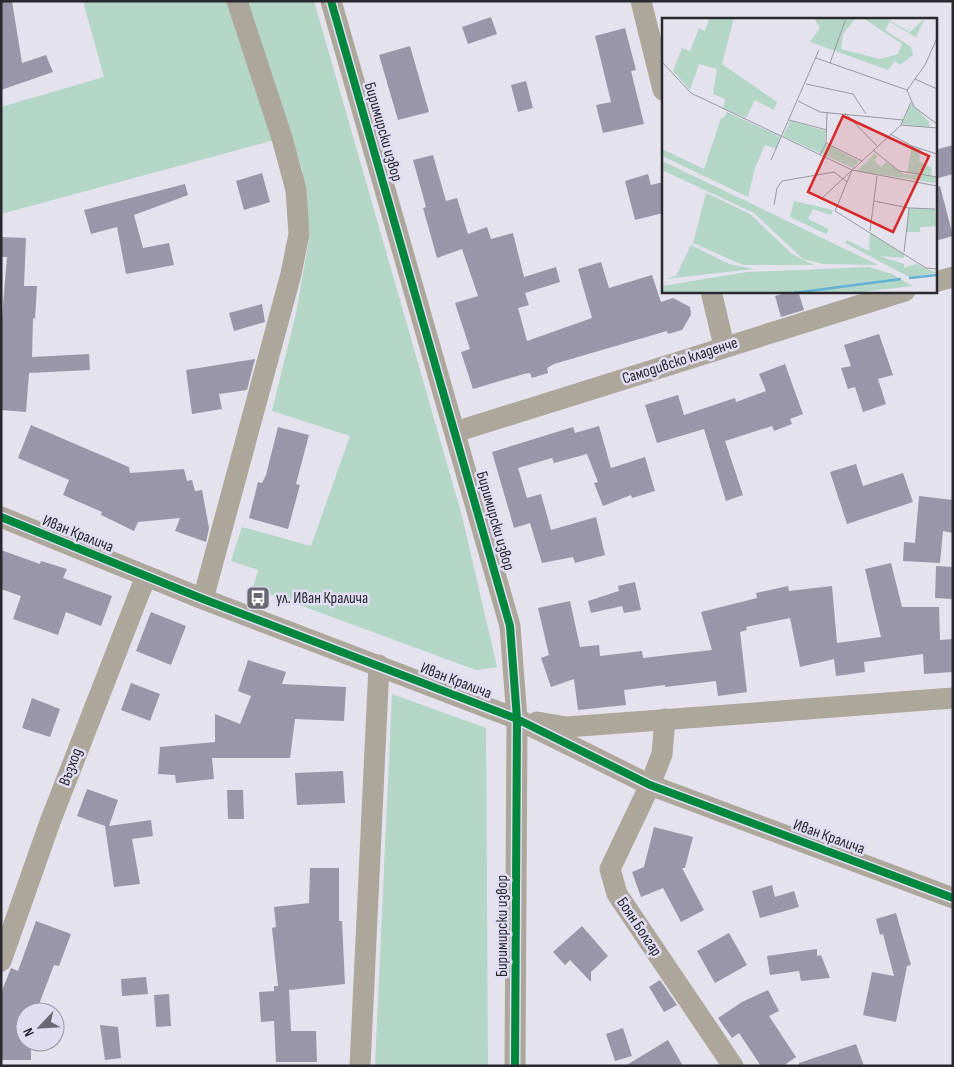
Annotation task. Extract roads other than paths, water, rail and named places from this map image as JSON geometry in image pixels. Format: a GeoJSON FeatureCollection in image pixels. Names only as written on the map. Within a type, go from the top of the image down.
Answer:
{"type":"FeatureCollection","features":[{"type":"Feature","properties":{"kind":"street"},"geometry":{"type":"LineString","coordinates":[[203,599],[291,274],[299,234],[296,190],[282,138],[236,1]]}},
{"type":"Feature","properties":{"kind":"street","name":"Биримирски извор"},"geometry":{"type":"LineString","coordinates":[[331,1],[510,626],[517,719],[515,1066]]}},
{"type":"Feature","properties":{"kind":"street"},"geometry":{"type":"LineString","coordinates":[[641,1],[662,86]]}},
{"type":"Feature","properties":{"kind":"street"},"geometry":{"type":"LineString","coordinates":[[936,282],[953,277]]}},
{"type":"Feature","properties":{"kind":"street"},"geometry":{"type":"LineString","coordinates":[[711,292],[724,346]]}},
{"type":"Feature","properties":{"kind":"street","name":"Самодивско кладенче"},"geometry":{"type":"LineString","coordinates":[[455,432],[724,346],[902,292]]}},
{"type":"Feature","properties":{"kind":"street","name":"Иван Кралича"},"geometry":{"type":"LineString","coordinates":[[1,518],[203,599],[517,719],[650,785],[953,898]]}},
{"type":"Feature","properties":{"kind":"street","name":"Възход"},"geometry":{"type":"LineString","coordinates":[[1,961],[50,822],[146,576]]}},
{"type":"Feature","properties":{"kind":"street"},"geometry":{"type":"LineString","coordinates":[[360,1066],[379,665]]}},
{"type":"Feature","properties":{"kind":"street","name":"Иван Кралича"},"geometry":{"type":"LineString","coordinates":[[517,719],[567,727],[953,698]]}},
{"type":"Feature","properties":{"kind":"street","name":"Боян Болгар"},"geometry":{"type":"LineString","coordinates":[[664,719],[662,754],[650,785],[610,868],[617,894],[734,1066]]}},
{"type":"Feature","properties":{"kind":"place","name":"ул. Иван Кралича"},"geometry":{"type":"Point","coordinates":[258,598]}}]}
